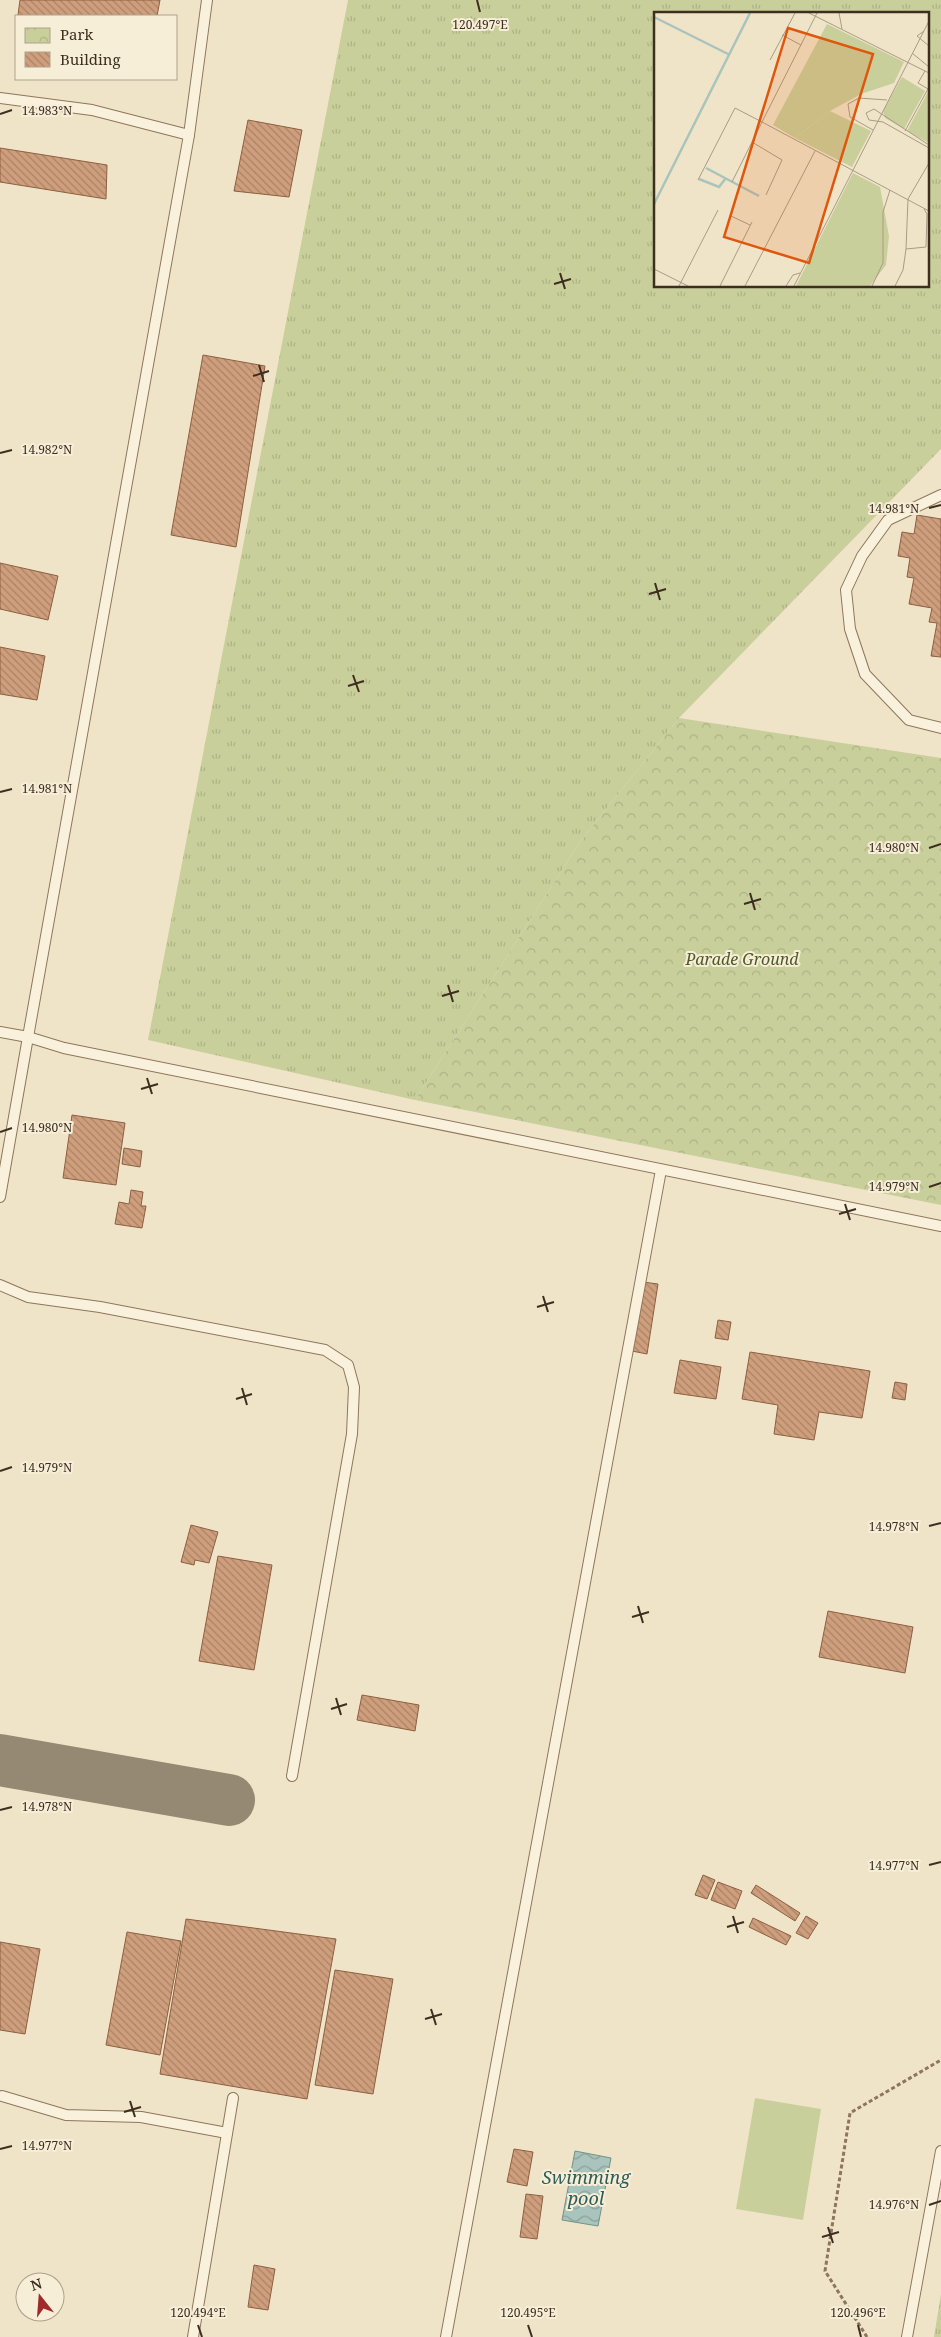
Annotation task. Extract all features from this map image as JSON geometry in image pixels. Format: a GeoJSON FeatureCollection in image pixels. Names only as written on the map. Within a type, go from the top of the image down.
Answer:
{"type":"FeatureCollection","features":[{"type":"Feature","properties":{"kind":"lane"},"geometry":{"type":"LineString","coordinates":[[0,1197],[189,135],[208,0]]}},
{"type":"Feature","properties":{"kind":"lane"},"geometry":{"type":"LineString","coordinates":[[0,98],[92,110],[189,135]]}},
{"type":"Feature","properties":{"kind":"lane"},"geometry":{"type":"LineString","coordinates":[[941,495],[888,520],[862,556],[846,590],[850,629],[864,674],[909,720],[941,728]]}},
{"type":"Feature","properties":{"kind":"lane"},"geometry":{"type":"LineString","coordinates":[[0,1032],[28,1037],[64,1048],[941,1226]]}},
{"type":"Feature","properties":{"kind":"lane"},"geometry":{"type":"LineString","coordinates":[[446,2337],[661,1170]]}},
{"type":"Feature","properties":{"kind":"lane"},"geometry":{"type":"LineString","coordinates":[[0,1285],[28,1297],[100,1307],[326,1350],[348,1365],[354,1387],[352,1434],[292,1776]]}},
{"type":"Feature","properties":{"kind":"lane"},"geometry":{"type":"LineString","coordinates":[[2,2096],[66,2116],[141,2117],[227,2133]]}},
{"type":"Feature","properties":{"kind":"lane"},"geometry":{"type":"LineString","coordinates":[[193,2337],[233,2098]]}},
{"type":"Feature","properties":{"kind":"lane"},"geometry":{"type":"LineString","coordinates":[[907,2337],[941,2150]]}},
{"type":"Feature","properties":{"kind":"path"},"geometry":{"type":"LineString","coordinates":[[867,2337],[825,2271],[850,2113],[941,2060]]}},
{"type":"Feature","properties":{"kind":"green space"},"geometry":{"type":"Polygon","coordinates":[[[348,0],[941,0],[941,449],[679,718],[580,842],[415,1100],[148,1040],[348,0]]]}},
{"type":"Feature","properties":{"kind":"green space","name":"Parade Ground"},"geometry":{"type":"Polygon","coordinates":[[[679,718],[941,758],[941,1205],[415,1100],[580,842],[679,718]]]}},
{"type":"Feature","properties":{"kind":"green space"},"geometry":{"type":"Polygon","coordinates":[[[755,2098],[821,2109],[803,2220],[736,2209],[755,2098]]]}},
{"type":"Feature","properties":{"kind":"green space"},"geometry":{"type":"Polygon","coordinates":[[[941,2294],[941,2337],[934,2337],[941,2294]]]}},
{"type":"Feature","properties":{"kind":"water","name":"Swimming pool"},"geometry":{"type":"Polygon","coordinates":[[[575,2151],[611,2158],[598,2226],[562,2220],[575,2151]]]}},
{"type":"Feature","properties":{"kind":"building"},"geometry":{"type":"Polygon","coordinates":[[[20,0],[160,0],[157,15],[18,15],[20,0]]]}},
{"type":"Feature","properties":{"kind":"building"},"geometry":{"type":"Polygon","coordinates":[[[248,120],[302,130],[289,197],[234,191],[248,120]]]}},
{"type":"Feature","properties":{"kind":"building"},"geometry":{"type":"Polygon","coordinates":[[[0,148],[107,165],[106,199],[0,182],[0,148]]]}},
{"type":"Feature","properties":{"kind":"building"},"geometry":{"type":"Polygon","coordinates":[[[203,355],[265,366],[236,547],[171,535],[203,355]]]}},
{"type":"Feature","properties":{"kind":"building"},"geometry":{"type":"Polygon","coordinates":[[[917,515],[941,519],[941,657],[931,656],[937,623],[929,622],[932,608],[909,604],[914,578],[907,577],[910,558],[898,556],[902,532],[914,534],[917,515]]]}},
{"type":"Feature","properties":{"kind":"building"},"geometry":{"type":"Polygon","coordinates":[[[0,563],[58,576],[48,620],[0,609],[0,563]]]}},
{"type":"Feature","properties":{"kind":"building"},"geometry":{"type":"Polygon","coordinates":[[[0,647],[45,656],[37,700],[0,694],[0,647]]]}},
{"type":"Feature","properties":{"kind":"building"},"geometry":{"type":"Polygon","coordinates":[[[72,1115],[125,1123],[116,1185],[63,1178],[72,1115]]]}},
{"type":"Feature","properties":{"kind":"building"},"geometry":{"type":"Polygon","coordinates":[[[124,1148],[142,1151],[140,1167],[122,1164],[124,1148]]]}},
{"type":"Feature","properties":{"kind":"building"},"geometry":{"type":"Polygon","coordinates":[[[131,1190],[143,1192],[141,1206],[146,1206],[142,1228],[115,1224],[119,1202],[129,1204],[131,1190]]]}},
{"type":"Feature","properties":{"kind":"building"},"geometry":{"type":"Polygon","coordinates":[[[643,1282],[658,1284],[647,1354],[632,1351],[643,1282]]]}},
{"type":"Feature","properties":{"kind":"building"},"geometry":{"type":"Polygon","coordinates":[[[718,1320],[731,1322],[728,1340],[715,1338],[718,1320]]]}},
{"type":"Feature","properties":{"kind":"building"},"geometry":{"type":"Polygon","coordinates":[[[750,1352],[870,1371],[862,1418],[819,1412],[814,1440],[774,1434],[778,1405],[742,1399],[750,1352]]]}},
{"type":"Feature","properties":{"kind":"building"},"geometry":{"type":"Polygon","coordinates":[[[680,1360],[721,1367],[716,1399],[674,1393],[680,1360]]]}},
{"type":"Feature","properties":{"kind":"building"},"geometry":{"type":"Polygon","coordinates":[[[895,1382],[907,1384],[905,1400],[892,1398],[895,1382]]]}},
{"type":"Feature","properties":{"kind":"building"},"geometry":{"type":"Polygon","coordinates":[[[191,1525],[218,1532],[209,1563],[195,1560],[194,1565],[181,1562],[191,1525]]]}},
{"type":"Feature","properties":{"kind":"building"},"geometry":{"type":"Polygon","coordinates":[[[218,1556],[272,1565],[254,1670],[199,1661],[218,1556]]]}},
{"type":"Feature","properties":{"kind":"building"},"geometry":{"type":"Polygon","coordinates":[[[828,1611],[913,1627],[905,1673],[819,1657],[828,1611]]]}},
{"type":"Feature","properties":{"kind":"building"},"geometry":{"type":"Polygon","coordinates":[[[362,1695],[419,1705],[415,1731],[357,1720],[362,1695]]]}},
{"type":"Feature","properties":{"kind":"building"},"geometry":{"type":"Polygon","coordinates":[[[703,1875],[715,1880],[707,1899],[695,1895],[703,1875]]]}},
{"type":"Feature","properties":{"kind":"building"},"geometry":{"type":"Polygon","coordinates":[[[718,1882],[742,1891],[735,1909],[711,1900],[718,1882]]]}},
{"type":"Feature","properties":{"kind":"building"},"geometry":{"type":"Polygon","coordinates":[[[756,1885],[800,1913],[795,1921],[751,1893],[756,1885]]]}},
{"type":"Feature","properties":{"kind":"building"},"geometry":{"type":"Polygon","coordinates":[[[806,1916],[818,1923],[808,1939],[796,1933],[806,1916]]]}},
{"type":"Feature","properties":{"kind":"building"},"geometry":{"type":"Polygon","coordinates":[[[753,1918],[791,1936],[786,1945],[749,1927],[753,1918]]]}},
{"type":"Feature","properties":{"kind":"building"},"geometry":{"type":"Polygon","coordinates":[[[186,1919],[336,1939],[307,2099],[160,2074],[186,1919]]]}},
{"type":"Feature","properties":{"kind":"building"},"geometry":{"type":"Polygon","coordinates":[[[127,1932],[181,1941],[160,2055],[106,2045],[127,1932]]]}},
{"type":"Feature","properties":{"kind":"building"},"geometry":{"type":"Polygon","coordinates":[[[0,1942],[40,1949],[25,2034],[0,2030],[0,1942]]]}},
{"type":"Feature","properties":{"kind":"building"},"geometry":{"type":"Polygon","coordinates":[[[335,1970],[393,1979],[373,2094],[315,2085],[335,1970]]]}},
{"type":"Feature","properties":{"kind":"building"},"geometry":{"type":"Polygon","coordinates":[[[514,2149],[533,2152],[527,2186],[507,2182],[514,2149]]]}},
{"type":"Feature","properties":{"kind":"building"},"geometry":{"type":"Polygon","coordinates":[[[526,2194],[543,2196],[537,2239],[520,2237],[526,2194]]]}},
{"type":"Feature","properties":{"kind":"building"},"geometry":{"type":"Polygon","coordinates":[[[254,2265],[275,2269],[268,2310],[248,2307],[254,2265]]]}},
{"type":"Feature","properties":{"kind":"taxiway"},"geometry":{"type":"LineString","coordinates":[[0,1760],[229,1800]]}}]}
